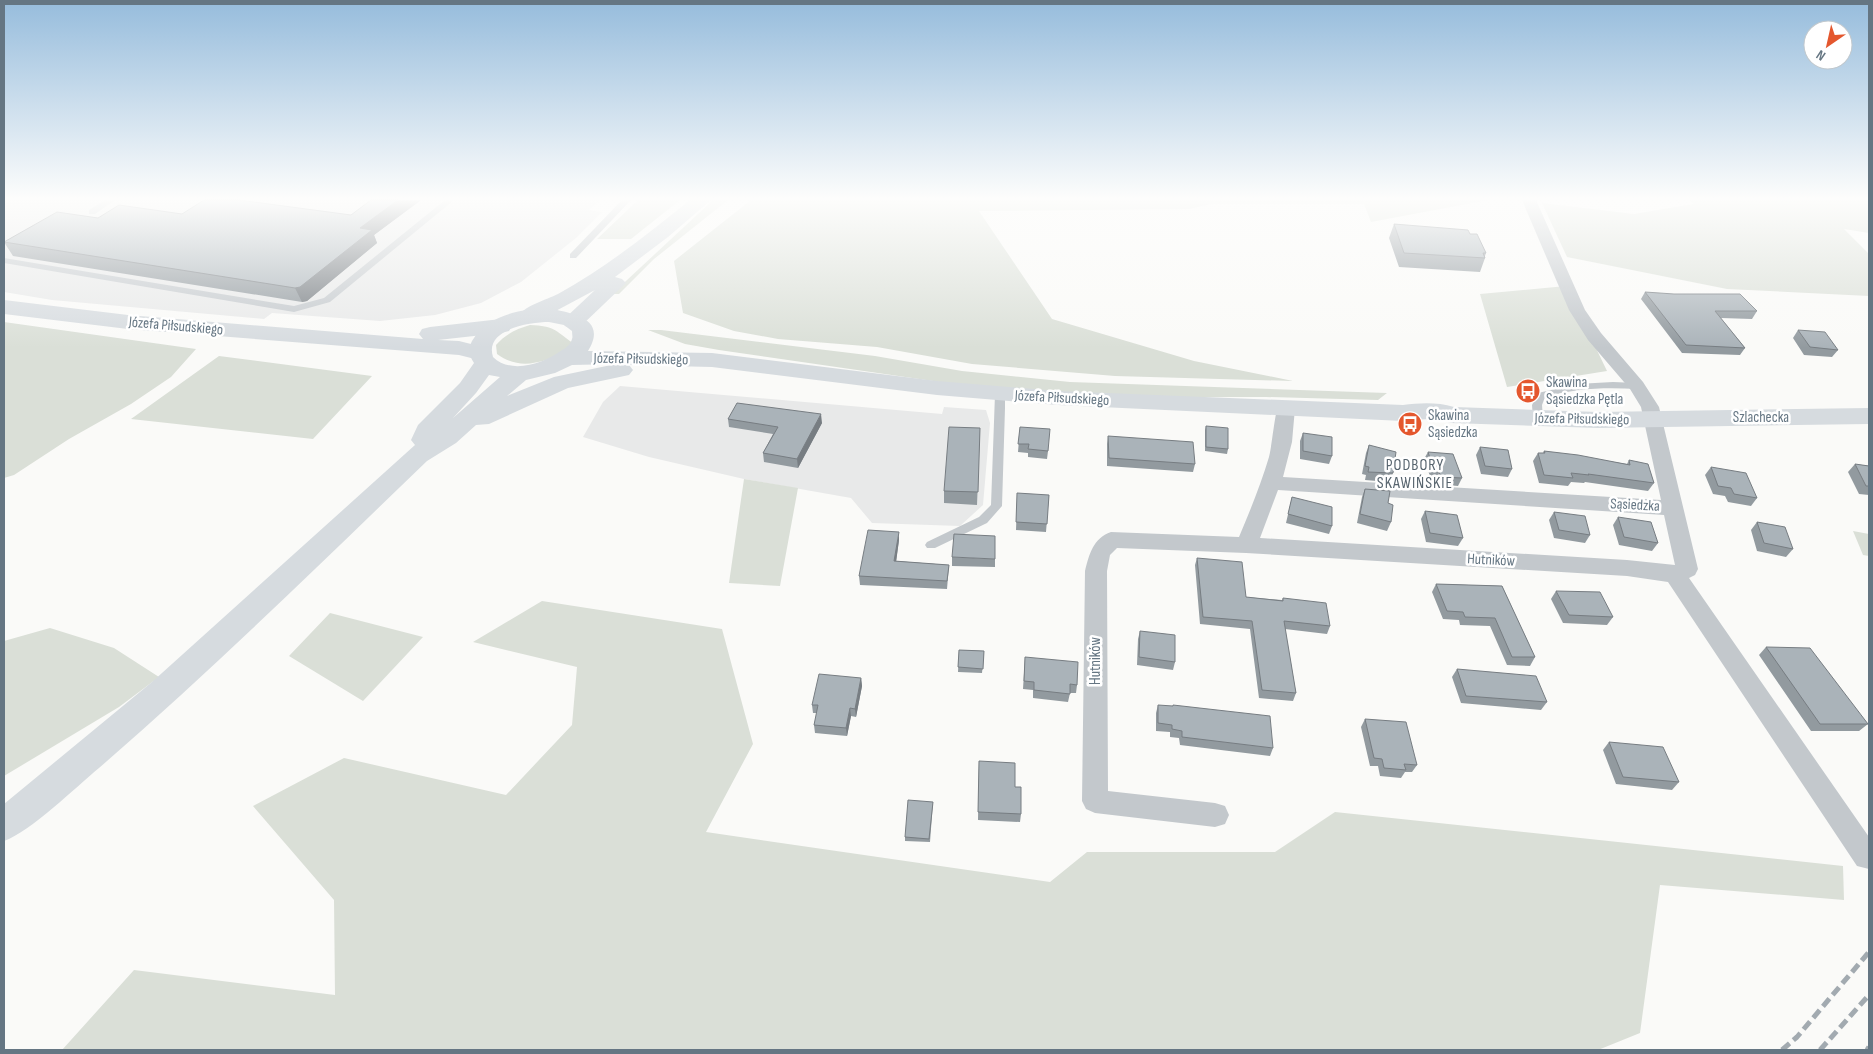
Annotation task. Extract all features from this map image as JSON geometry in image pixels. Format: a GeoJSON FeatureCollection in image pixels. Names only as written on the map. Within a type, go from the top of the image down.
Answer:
{"type":"FeatureCollection","features":[{"type":"Feature","properties":{"kind":"main road"},"geometry":{"type":"LineString","coordinates":[[418,455],[427,431],[468,388],[482,358],[482,342],[501,326],[529,316],[579,292],[641,249]]}},
{"type":"Feature","properties":{"kind":"main road"},"geometry":{"type":"LineString","coordinates":[[4,825],[145,709],[214,647],[418,455],[447,438],[519,373],[551,367],[569,358],[580,347],[579,328],[644,249]]}},
{"type":"Feature","properties":{"kind":"main road","name":"Józefa Piłsudskiego"},"geometry":{"type":"LineString","coordinates":[[4,307],[128,322],[295,336],[348,338],[437,334],[501,326]]}},
{"type":"Feature","properties":{"kind":"main road","name":"Józefa Piłsudskiego"},"geometry":{"type":"LineString","coordinates":[[529,316],[558,316],[579,328],[672,348],[712,360]]}},
{"type":"Feature","properties":{"kind":"main road","name":"Józefa Piłsudskiego"},"geometry":{"type":"LineString","coordinates":[[348,338],[380,343],[459,348],[482,358],[499,371],[519,373]]}},
{"type":"Feature","properties":{"kind":"main road","name":"Józefa Piłsudskiego"},"geometry":{"type":"LineString","coordinates":[[569,358],[614,357],[652,360],[712,360],[872,381],[1000,394],[1413,413],[1422,417],[1445,417],[1451,415],[1538,419],[1653,419]]}},
{"type":"Feature","properties":{"kind":"main road"},"geometry":{"type":"LineString","coordinates":[[459,426],[541,390],[581,377],[622,370],[712,360]]}},
{"type":"Feature","properties":{"kind":"main road","name":"Szlachecka"},"geometry":{"type":"LineString","coordinates":[[1653,419],[1869,416]]}},
{"type":"Feature","properties":{"kind":"street"},"geometry":{"type":"LineString","coordinates":[[1550,249],[1577,310],[1594,336],[1637,386],[1650,407],[1674,508]]}},
{"type":"Feature","properties":{"kind":"street"},"geometry":{"type":"LineString","coordinates":[[1246,545],[1270,483],[1286,424],[1286,408]]}},
{"type":"Feature","properties":{"kind":"street","name":"Sąsiedzka"},"geometry":{"type":"LineString","coordinates":[[1270,483],[1674,508],[1687,570],[1675,575]]}},
{"type":"Feature","properties":{"kind":"street","name":"Hutników"},"geometry":{"type":"LineString","coordinates":[[1215,815],[1095,801],[1096,571],[1100,553],[1111,540],[1246,545],[1627,568],[1675,575]]}},
{"type":"Feature","properties":{"kind":"street"},"geometry":{"type":"LineString","coordinates":[[1675,575],[1867,857]]}},
{"type":"Feature","properties":{"kind":"lane"},"geometry":{"type":"LineString","coordinates":[[4,261],[294,309],[328,300],[390,249]]}},
{"type":"Feature","properties":{"kind":"lane"},"geometry":{"type":"LineString","coordinates":[[573,256],[580,249]]}},
{"type":"Feature","properties":{"kind":"lane"},"geometry":{"type":"LineString","coordinates":[[1538,419],[1537,405],[1541,395],[1547,393],[1592,384],[1637,386]]}},
{"type":"Feature","properties":{"kind":"lane"},"geometry":{"type":"LineString","coordinates":[[931,544],[983,520],[996,506],[997,461],[1002,419],[1000,394]]}},
{"type":"Feature","properties":{"kind":"shaded area"},"geometry":{"type":"Polygon","coordinates":[[[4,249],[562,249],[521,282],[481,303],[435,315],[380,321],[272,313],[264,319],[52,300],[4,292],[4,249]]]}},
{"type":"Feature","properties":{"kind":"shaded area"},"geometry":{"type":"Polygon","coordinates":[[[660,249],[666,249],[619,294],[612,294],[660,249]]]}},
{"type":"Feature","properties":{"kind":"shaded area"},"geometry":{"type":"Polygon","coordinates":[[[689,249],[1005,249],[1052,319],[1194,361],[1293,381],[1115,376],[972,364],[877,347],[778,339],[734,331],[683,313],[674,261],[689,249]]]}},
{"type":"Feature","properties":{"kind":"shaded area"},"geometry":{"type":"Polygon","coordinates":[[[1563,249],[1864,249],[1869,254],[1869,296],[1727,289],[1567,257],[1563,249]]]}},
{"type":"Feature","properties":{"kind":"shaded area"},"geometry":{"type":"Polygon","coordinates":[[[1566,286],[1607,371],[1507,387],[1480,294],[1566,286]]]}},
{"type":"Feature","properties":{"kind":"shaded area"},"geometry":{"type":"Polygon","coordinates":[[[4,322],[196,349],[171,377],[131,404],[69,439],[14,475],[4,478],[4,322]]]}},
{"type":"Feature","properties":{"kind":"shaded area"},"geometry":{"type":"Polygon","coordinates":[[[530,325],[545,326],[558,332],[573,343],[568,352],[541,361],[524,364],[515,363],[497,354],[496,345],[507,335],[530,325]]]}},
{"type":"Feature","properties":{"kind":"shaded area"},"geometry":{"type":"Polygon","coordinates":[[[648,330],[875,356],[962,371],[1070,382],[1387,393],[1378,400],[1161,397],[1061,392],[940,382],[685,344],[648,330]]]}},
{"type":"Feature","properties":{"kind":"shaded area"},"geometry":{"type":"Polygon","coordinates":[[[219,356],[372,376],[313,439],[131,419],[219,356]]]}},
{"type":"Feature","properties":{"kind":"shaded area"},"geometry":{"type":"Polygon","coordinates":[[[620,386],[942,414],[944,407],[986,410],[990,423],[983,505],[960,526],[872,523],[851,498],[744,479],[649,457],[583,437],[603,402],[620,386]]]}},
{"type":"Feature","properties":{"kind":"shaded area"},"geometry":{"type":"Polygon","coordinates":[[[744,479],[798,488],[780,586],[729,583],[744,479]]]}},
{"type":"Feature","properties":{"kind":"shaded area"},"geometry":{"type":"Polygon","coordinates":[[[1853,531],[1869,534],[1869,556],[1863,555],[1853,531]]]}},
{"type":"Feature","properties":{"kind":"shaded area"},"geometry":{"type":"Polygon","coordinates":[[[542,601],[722,629],[753,744],[706,832],[1050,882],[1087,852],[1275,852],[1335,812],[1843,866],[1844,900],[1660,885],[1640,1033],[1598,1050],[62,1050],[134,970],[335,995],[334,900],[253,806],[344,758],[506,795],[572,725],[577,667],[473,642],[542,601]]]}},
{"type":"Feature","properties":{"kind":"shaded area"},"geometry":{"type":"Polygon","coordinates":[[[330,613],[423,637],[363,701],[289,656],[330,613]]]}},
{"type":"Feature","properties":{"kind":"shaded area"},"geometry":{"type":"Polygon","coordinates":[[[50,628],[114,648],[159,677],[119,707],[4,776],[4,641],[50,628]]]}},
{"type":"Feature","properties":{"kind":"building"},"geometry":{"type":"Polygon","coordinates":[[[49,249],[348,249],[300,287],[295,288],[49,249]]]}},
{"type":"Feature","properties":{"kind":"building"},"geometry":{"type":"Polygon","coordinates":[[[1403,249],[1484,249],[1486,253],[1483,253],[1485,258],[1404,253],[1403,249]]]}},
{"type":"Feature","properties":{"kind":"building"},"geometry":{"type":"Polygon","coordinates":[[[1645,292],[1740,294],[1757,311],[1715,311],[1745,348],[1686,345],[1645,292]]]}},
{"type":"Feature","properties":{"kind":"building"},"geometry":{"type":"Polygon","coordinates":[[[1798,330],[1825,332],[1838,350],[1810,347],[1798,330]]]}},
{"type":"Feature","properties":{"kind":"building"},"geometry":{"type":"Polygon","coordinates":[[[737,403],[821,414],[797,459],[763,453],[778,427],[728,419],[737,403]]]}},
{"type":"Feature","properties":{"kind":"building"},"geometry":{"type":"Polygon","coordinates":[[[1206,426],[1228,428],[1228,449],[1206,447],[1206,426]]]}},
{"type":"Feature","properties":{"kind":"building"},"geometry":{"type":"Polygon","coordinates":[[[949,427],[980,428],[978,492],[944,491],[949,427]]]}},
{"type":"Feature","properties":{"kind":"building"},"geometry":{"type":"Polygon","coordinates":[[[1020,427],[1050,429],[1048,451],[1028,449],[1029,444],[1018,444],[1020,427]]]}},
{"type":"Feature","properties":{"kind":"building"},"geometry":{"type":"Polygon","coordinates":[[[1303,433],[1332,437],[1332,456],[1303,451],[1303,433]]]}},
{"type":"Feature","properties":{"kind":"building"},"geometry":{"type":"Polygon","coordinates":[[[1108,436],[1193,442],[1195,464],[1109,458],[1108,436]]]}},
{"type":"Feature","properties":{"kind":"building"},"geometry":{"type":"Polygon","coordinates":[[[1369,445],[1396,452],[1393,473],[1368,472],[1369,467],[1365,466],[1369,445]]]}},
{"type":"Feature","properties":{"kind":"building"},"geometry":{"type":"Polygon","coordinates":[[[1480,447],[1508,450],[1512,469],[1485,466],[1480,447]]]}},
{"type":"Feature","properties":{"kind":"building"},"geometry":{"type":"Polygon","coordinates":[[[1544,451],[1578,455],[1630,465],[1629,460],[1648,464],[1654,483],[1588,474],[1571,473],[1573,478],[1544,475],[1538,453],[1545,453],[1544,451]]]}},
{"type":"Feature","properties":{"kind":"building"},"geometry":{"type":"Polygon","coordinates":[[[1428,452],[1453,454],[1462,478],[1441,477],[1439,472],[1434,471],[1428,452]]]}},
{"type":"Feature","properties":{"kind":"building"},"geometry":{"type":"Polygon","coordinates":[[[1855,464],[1869,466],[1869,486],[1866,486],[1855,464]]]}},
{"type":"Feature","properties":{"kind":"building"},"geometry":{"type":"Polygon","coordinates":[[[1711,467],[1746,473],[1757,498],[1734,494],[1731,488],[1718,486],[1711,467]]]}},
{"type":"Feature","properties":{"kind":"building"},"geometry":{"type":"Polygon","coordinates":[[[1365,489],[1390,491],[1388,503],[1393,505],[1391,522],[1360,514],[1365,489]]]}},
{"type":"Feature","properties":{"kind":"building"},"geometry":{"type":"Polygon","coordinates":[[[1017,493],[1049,495],[1047,524],[1016,522],[1017,493]]]}},
{"type":"Feature","properties":{"kind":"building"},"geometry":{"type":"Polygon","coordinates":[[[1292,497],[1332,507],[1332,526],[1288,514],[1292,497]]]}},
{"type":"Feature","properties":{"kind":"building"},"geometry":{"type":"Polygon","coordinates":[[[1425,511],[1457,515],[1463,538],[1430,533],[1425,511]]]}},
{"type":"Feature","properties":{"kind":"building"},"geometry":{"type":"Polygon","coordinates":[[[1554,512],[1585,516],[1590,535],[1559,530],[1554,512]]]}},
{"type":"Feature","properties":{"kind":"building"},"geometry":{"type":"Polygon","coordinates":[[[1618,517],[1651,522],[1658,543],[1624,537],[1618,517]]]}},
{"type":"Feature","properties":{"kind":"building"},"geometry":{"type":"Polygon","coordinates":[[[1757,522],[1785,527],[1793,549],[1764,543],[1757,522]]]}},
{"type":"Feature","properties":{"kind":"building"},"geometry":{"type":"Polygon","coordinates":[[[868,530],[899,532],[894,561],[949,565],[947,581],[859,576],[868,530]]]}},
{"type":"Feature","properties":{"kind":"building"},"geometry":{"type":"Polygon","coordinates":[[[954,534],[995,536],[995,559],[952,557],[954,534]]]}},
{"type":"Feature","properties":{"kind":"building"},"geometry":{"type":"Polygon","coordinates":[[[1197,558],[1242,562],[1246,597],[1283,601],[1283,598],[1326,603],[1330,626],[1284,621],[1296,693],[1262,690],[1252,621],[1203,617],[1197,558]]]}},
{"type":"Feature","properties":{"kind":"building"},"geometry":{"type":"Polygon","coordinates":[[[1436,584],[1502,586],[1535,657],[1512,657],[1495,618],[1465,617],[1463,612],[1447,611],[1436,584]]]}},
{"type":"Feature","properties":{"kind":"building"},"geometry":{"type":"Polygon","coordinates":[[[1556,591],[1600,592],[1613,617],[1569,615],[1556,591]]]}},
{"type":"Feature","properties":{"kind":"building"},"geometry":{"type":"Polygon","coordinates":[[[1140,631],[1175,635],[1175,662],[1139,657],[1140,631]]]}},
{"type":"Feature","properties":{"kind":"building"},"geometry":{"type":"Polygon","coordinates":[[[1766,647],[1810,648],[1868,724],[1820,724],[1766,647]]]}},
{"type":"Feature","properties":{"kind":"building"},"geometry":{"type":"Polygon","coordinates":[[[959,650],[984,651],[983,669],[958,667],[959,650]]]}},
{"type":"Feature","properties":{"kind":"building"},"geometry":{"type":"Polygon","coordinates":[[[1025,657],[1078,662],[1077,685],[1070,684],[1070,694],[1034,690],[1034,682],[1024,681],[1025,657]]]}},
{"type":"Feature","properties":{"kind":"building"},"geometry":{"type":"Polygon","coordinates":[[[1457,669],[1536,676],[1547,702],[1466,696],[1457,669]]]}},
{"type":"Feature","properties":{"kind":"building"},"geometry":{"type":"Polygon","coordinates":[[[819,674],[861,678],[855,709],[850,708],[846,728],[814,725],[818,705],[812,705],[819,674]]]}},
{"type":"Feature","properties":{"kind":"building"},"geometry":{"type":"Polygon","coordinates":[[[1158,705],[1270,716],[1273,748],[1182,737],[1182,731],[1172,729],[1172,725],[1158,723],[1158,705]]]}},
{"type":"Feature","properties":{"kind":"building"},"geometry":{"type":"Polygon","coordinates":[[[1365,719],[1406,722],[1417,765],[1404,764],[1406,770],[1384,768],[1382,759],[1374,758],[1365,719]]]}},
{"type":"Feature","properties":{"kind":"building"},"geometry":{"type":"Polygon","coordinates":[[[1609,742],[1663,747],[1679,782],[1623,777],[1609,742]]]}},
{"type":"Feature","properties":{"kind":"building"},"geometry":{"type":"Polygon","coordinates":[[[979,761],[1015,763],[1015,787],[1021,787],[1021,814],[978,812],[979,761]]]}},
{"type":"Feature","properties":{"kind":"building"},"geometry":{"type":"Polygon","coordinates":[[[908,800],[933,802],[929,839],[905,837],[908,800]]]}},
{"type":"Feature","properties":{"kind":"railway"},"geometry":{"type":"LineString","coordinates":[[1782,1050],[1797,1037],[1869,952]]}},
{"type":"Feature","properties":{"kind":"railway"},"geometry":{"type":"LineString","coordinates":[[1820,1050],[1869,995]]}},
{"type":"Feature","properties":{"kind":"place","name":"Skawina Sąsiedzka Pętla"},"geometry":{"type":"Point","coordinates":[1528,391]}},
{"type":"Feature","properties":{"kind":"place","name":"Skawina Sąsiedzka"},"geometry":{"type":"Point","coordinates":[1410,424]}},
{"type":"Feature","properties":{"kind":"district","name":"PODBORY SKAWIŃSKIE"},"geometry":{"type":"Point","coordinates":[1415,474]}}]}
